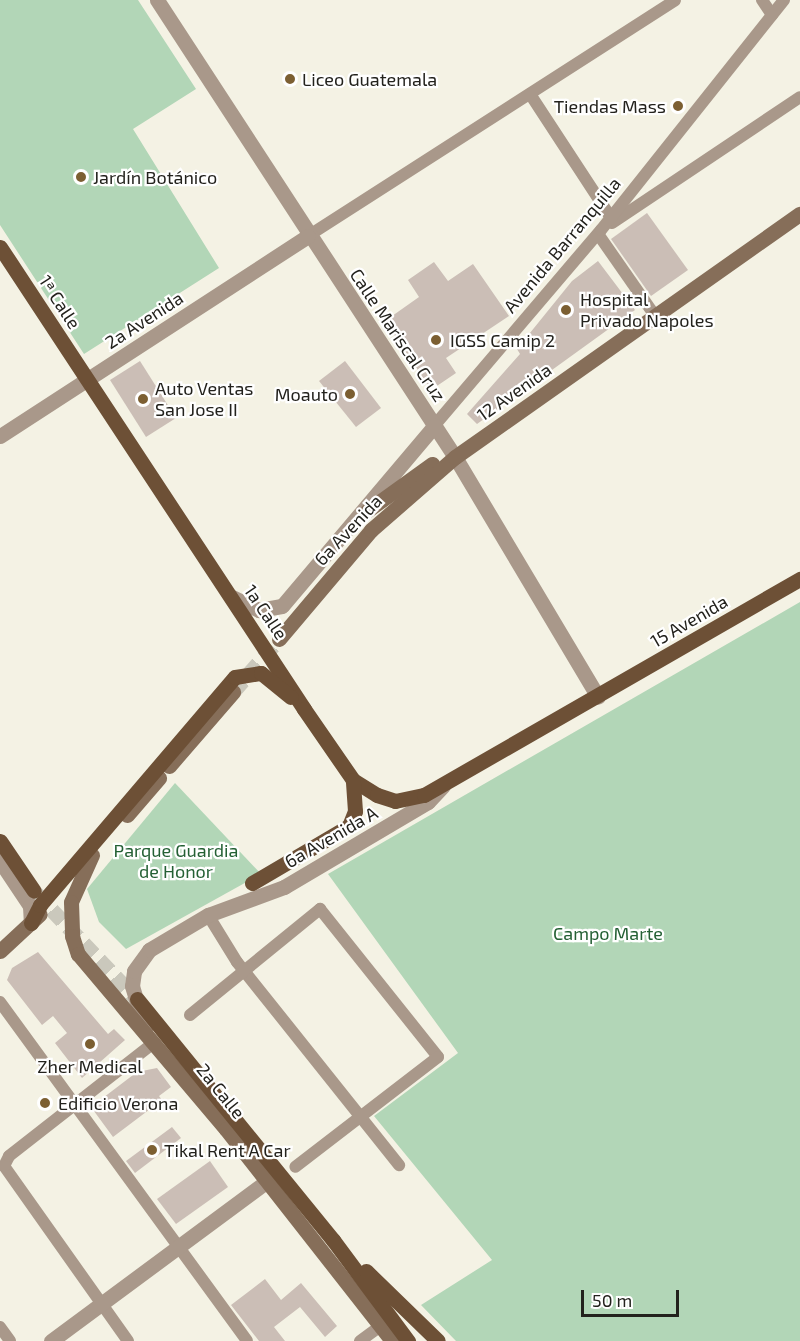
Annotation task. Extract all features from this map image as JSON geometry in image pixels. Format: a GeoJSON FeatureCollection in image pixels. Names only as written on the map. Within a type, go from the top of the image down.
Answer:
{"type":"FeatureCollection","features":[{"type":"Feature","properties":{"kind":"main road","name":"12 Avenida"},"geometry":{"type":"LineString","coordinates":[[455,457],[800,214]]}},
{"type":"Feature","properties":{"kind":"main road","name":"1ª Calle"},"geometry":{"type":"LineString","coordinates":[[0,247],[87,379]]}},
{"type":"Feature","properties":{"kind":"main road","name":"1a Calle"},"geometry":{"type":"LineString","coordinates":[[87,379],[353,780],[395,801],[417,798],[447,782]]}},
{"type":"Feature","properties":{"kind":"main road"},"geometry":{"type":"LineString","coordinates":[[368,510],[434,463],[455,457]]}},
{"type":"Feature","properties":{"kind":"main road","name":"6a Avenida"},"geometry":{"type":"LineString","coordinates":[[279,639],[371,530],[455,457]]}},
{"type":"Feature","properties":{"kind":"main road","name":"15 Avenida"},"geometry":{"type":"LineString","coordinates":[[598,697],[800,579]]}},
{"type":"Feature","properties":{"kind":"main road"},"geometry":{"type":"LineString","coordinates":[[31,923],[40,905],[235,677],[261,673],[304,709]]}},
{"type":"Feature","properties":{"kind":"main road"},"geometry":{"type":"LineString","coordinates":[[169,766],[233,692]]}},
{"type":"Feature","properties":{"kind":"main road","name":"6a Avenida A"},"geometry":{"type":"LineString","coordinates":[[447,782],[598,697]]}},
{"type":"Feature","properties":{"kind":"main road"},"geometry":{"type":"LineString","coordinates":[[0,951],[31,923],[159,778]]}},
{"type":"Feature","properties":{"kind":"main road"},"geometry":{"type":"LineString","coordinates":[[252,883],[349,826],[355,811],[353,780]]}},
{"type":"Feature","properties":{"kind":"main road"},"geometry":{"type":"LineString","coordinates":[[0,841],[34,891]]}},
{"type":"Feature","properties":{"kind":"main road","name":"2a Calle"},"geometry":{"type":"LineString","coordinates":[[92,855],[72,892],[72,936],[78,954],[145,1029],[392,1341]]}},
{"type":"Feature","properties":{"kind":"main road","name":"2a Calle"},"geometry":{"type":"LineString","coordinates":[[135,1000],[333,1240],[408,1341]]}},
{"type":"Feature","properties":{"kind":"main road"},"geometry":{"type":"LineString","coordinates":[[333,1240],[438,1341]]}},
{"type":"Feature","properties":{"kind":"street","name":"Calle Mariscal Cruz"},"geometry":{"type":"LineString","coordinates":[[157,0],[308,236],[455,457],[598,697]]}},
{"type":"Feature","properties":{"kind":"street"},"geometry":{"type":"LineString","coordinates":[[308,236],[675,0]]}},
{"type":"Feature","properties":{"kind":"street"},"geometry":{"type":"LineString","coordinates":[[762,0],[772,15]]}},
{"type":"Feature","properties":{"kind":"street","name":"Avenida Barranquilla"},"geometry":{"type":"LineString","coordinates":[[232,597],[259,610],[282,606],[368,510],[434,426],[600,232],[784,0]]}},
{"type":"Feature","properties":{"kind":"street"},"geometry":{"type":"LineString","coordinates":[[530,94],[611,218]]}},
{"type":"Feature","properties":{"kind":"street"},"geometry":{"type":"LineString","coordinates":[[656,317],[600,232],[800,97]]}},
{"type":"Feature","properties":{"kind":"street","name":"2a Avenida"},"geometry":{"type":"LineString","coordinates":[[0,436],[308,236]]}},
{"type":"Feature","properties":{"kind":"street","name":"6a Avenida A"},"geometry":{"type":"LineString","coordinates":[[145,1029],[135,1000],[134,971],[149,950],[208,915],[284,887],[428,802],[447,782]]}},
{"type":"Feature","properties":{"kind":"street"},"geometry":{"type":"LineString","coordinates":[[0,861],[30,906],[31,923]]}},
{"type":"Feature","properties":{"kind":"street"},"geometry":{"type":"LineString","coordinates":[[190,1016],[321,909],[438,1057],[295,1167]]}},
{"type":"Feature","properties":{"kind":"street"},"geometry":{"type":"LineString","coordinates":[[208,915],[244,971],[399,1165]]}},
{"type":"Feature","properties":{"kind":"street"},"geometry":{"type":"LineString","coordinates":[[0,1002],[248,1341]]}},
{"type":"Feature","properties":{"kind":"street"},"geometry":{"type":"LineString","coordinates":[[128,1341],[4,1166],[9,1156],[155,1042]]}},
{"type":"Feature","properties":{"kind":"street"},"geometry":{"type":"LineString","coordinates":[[51,1341],[267,1181]]}},
{"type":"Feature","properties":{"kind":"street"},"geometry":{"type":"LineString","coordinates":[[360,1341],[381,1326]]}},
{"type":"Feature","properties":{"kind":"street"},"geometry":{"type":"LineString","coordinates":[[0,1327],[10,1341]]}},
{"type":"Feature","properties":{"kind":"green space","name":"Jardín Botánico"},"geometry":{"type":"Polygon","coordinates":[[[0,0],[138,0],[196,89],[133,129],[219,268],[84,354],[0,225],[0,0]]]}},
{"type":"Feature","properties":{"kind":"green space","name":"Campo Marte"},"geometry":{"type":"Polygon","coordinates":[[[800,602],[800,1341],[456,1341],[421,1305],[492,1260],[374,1116],[458,1053],[328,874],[800,602]]]}},
{"type":"Feature","properties":{"kind":"green space","name":"Parque Guardia de Honor"},"geometry":{"type":"Polygon","coordinates":[[[175,783],[261,874],[126,949],[99,922],[87,889],[175,783]]]}},
{"type":"Feature","properties":{"kind":"building"},"geometry":{"type":"Polygon","coordinates":[[[647,213],[688,270],[651,296],[611,239],[647,213]]]}},
{"type":"Feature","properties":{"kind":"building"},"geometry":{"type":"Polygon","coordinates":[[[598,261],[635,310],[477,424],[467,414],[520,354],[517,349],[572,281],[598,261]]]}},
{"type":"Feature","properties":{"kind":"building","name":"IGSS Camip 2"},"geometry":{"type":"Polygon","coordinates":[[[434,262],[448,281],[473,264],[509,316],[446,358],[456,373],[431,390],[385,321],[419,297],[408,280],[434,262]]]}},
{"type":"Feature","properties":{"kind":"building","name":"Auto Ventas San Jose II"},"geometry":{"type":"Polygon","coordinates":[[[140,361],[176,418],[146,437],[110,380],[140,361]]]}},
{"type":"Feature","properties":{"kind":"building","name":"Moauto"},"geometry":{"type":"Polygon","coordinates":[[[345,361],[381,408],[356,427],[319,381],[345,361]]]}},
{"type":"Feature","properties":{"kind":"building"},"geometry":{"type":"Polygon","coordinates":[[[38,952],[108,1034],[114,1029],[125,1040],[82,1078],[55,1043],[67,1033],[53,1016],[42,1025],[7,980],[12,968],[38,952]]]}},
{"type":"Feature","properties":{"kind":"building"},"geometry":{"type":"Polygon","coordinates":[[[157,1068],[171,1087],[159,1096],[162,1100],[113,1137],[91,1107],[137,1072],[157,1068]]]}},
{"type":"Feature","properties":{"kind":"building","name":"Tikal Rent A Car"},"geometry":{"type":"Polygon","coordinates":[[[172,1127],[181,1138],[135,1173],[126,1161],[172,1127]]]}},
{"type":"Feature","properties":{"kind":"building"},"geometry":{"type":"Polygon","coordinates":[[[210,1161],[228,1187],[176,1224],[157,1199],[210,1161]]]}},
{"type":"Feature","properties":{"kind":"building"},"geometry":{"type":"Polygon","coordinates":[[[265,1279],[281,1300],[301,1283],[337,1326],[325,1337],[300,1307],[274,1327],[285,1341],[259,1341],[231,1305],[265,1279]]]}},
{"type":"Feature","properties":{"kind":"tunnel"},"geometry":{"type":"LineString","coordinates":[[233,692],[279,639]]}},
{"type":"Feature","properties":{"kind":"tunnel"},"geometry":{"type":"LineString","coordinates":[[36,893],[137,999]]}},
{"type":"Feature","properties":{"kind":"place","name":"Liceo Guatemala"},"geometry":{"type":"Point","coordinates":[290,79]}},
{"type":"Feature","properties":{"kind":"place","name":"Tiendas Mass"},"geometry":{"type":"Point","coordinates":[678,106]}},
{"type":"Feature","properties":{"kind":"place","name":"Jardín Botánico"},"geometry":{"type":"Point","coordinates":[81,177]}},
{"type":"Feature","properties":{"kind":"place","name":"Hospital Privado Napoles"},"geometry":{"type":"Point","coordinates":[566,310]}},
{"type":"Feature","properties":{"kind":"place","name":"IGSS Camip 2"},"geometry":{"type":"Point","coordinates":[436,340]}},
{"type":"Feature","properties":{"kind":"place","name":"Moauto"},"geometry":{"type":"Point","coordinates":[350,394]}},
{"type":"Feature","properties":{"kind":"place","name":"Auto Ventas San Jose II"},"geometry":{"type":"Point","coordinates":[143,399]}},
{"type":"Feature","properties":{"kind":"place","name":"Zher Medical"},"geometry":{"type":"Point","coordinates":[90,1044]}},
{"type":"Feature","properties":{"kind":"place","name":"Edificio Verona"},"geometry":{"type":"Point","coordinates":[45,1103]}},
{"type":"Feature","properties":{"kind":"place","name":"Tikal Rent A Car"},"geometry":{"type":"Point","coordinates":[152,1150]}}]}
